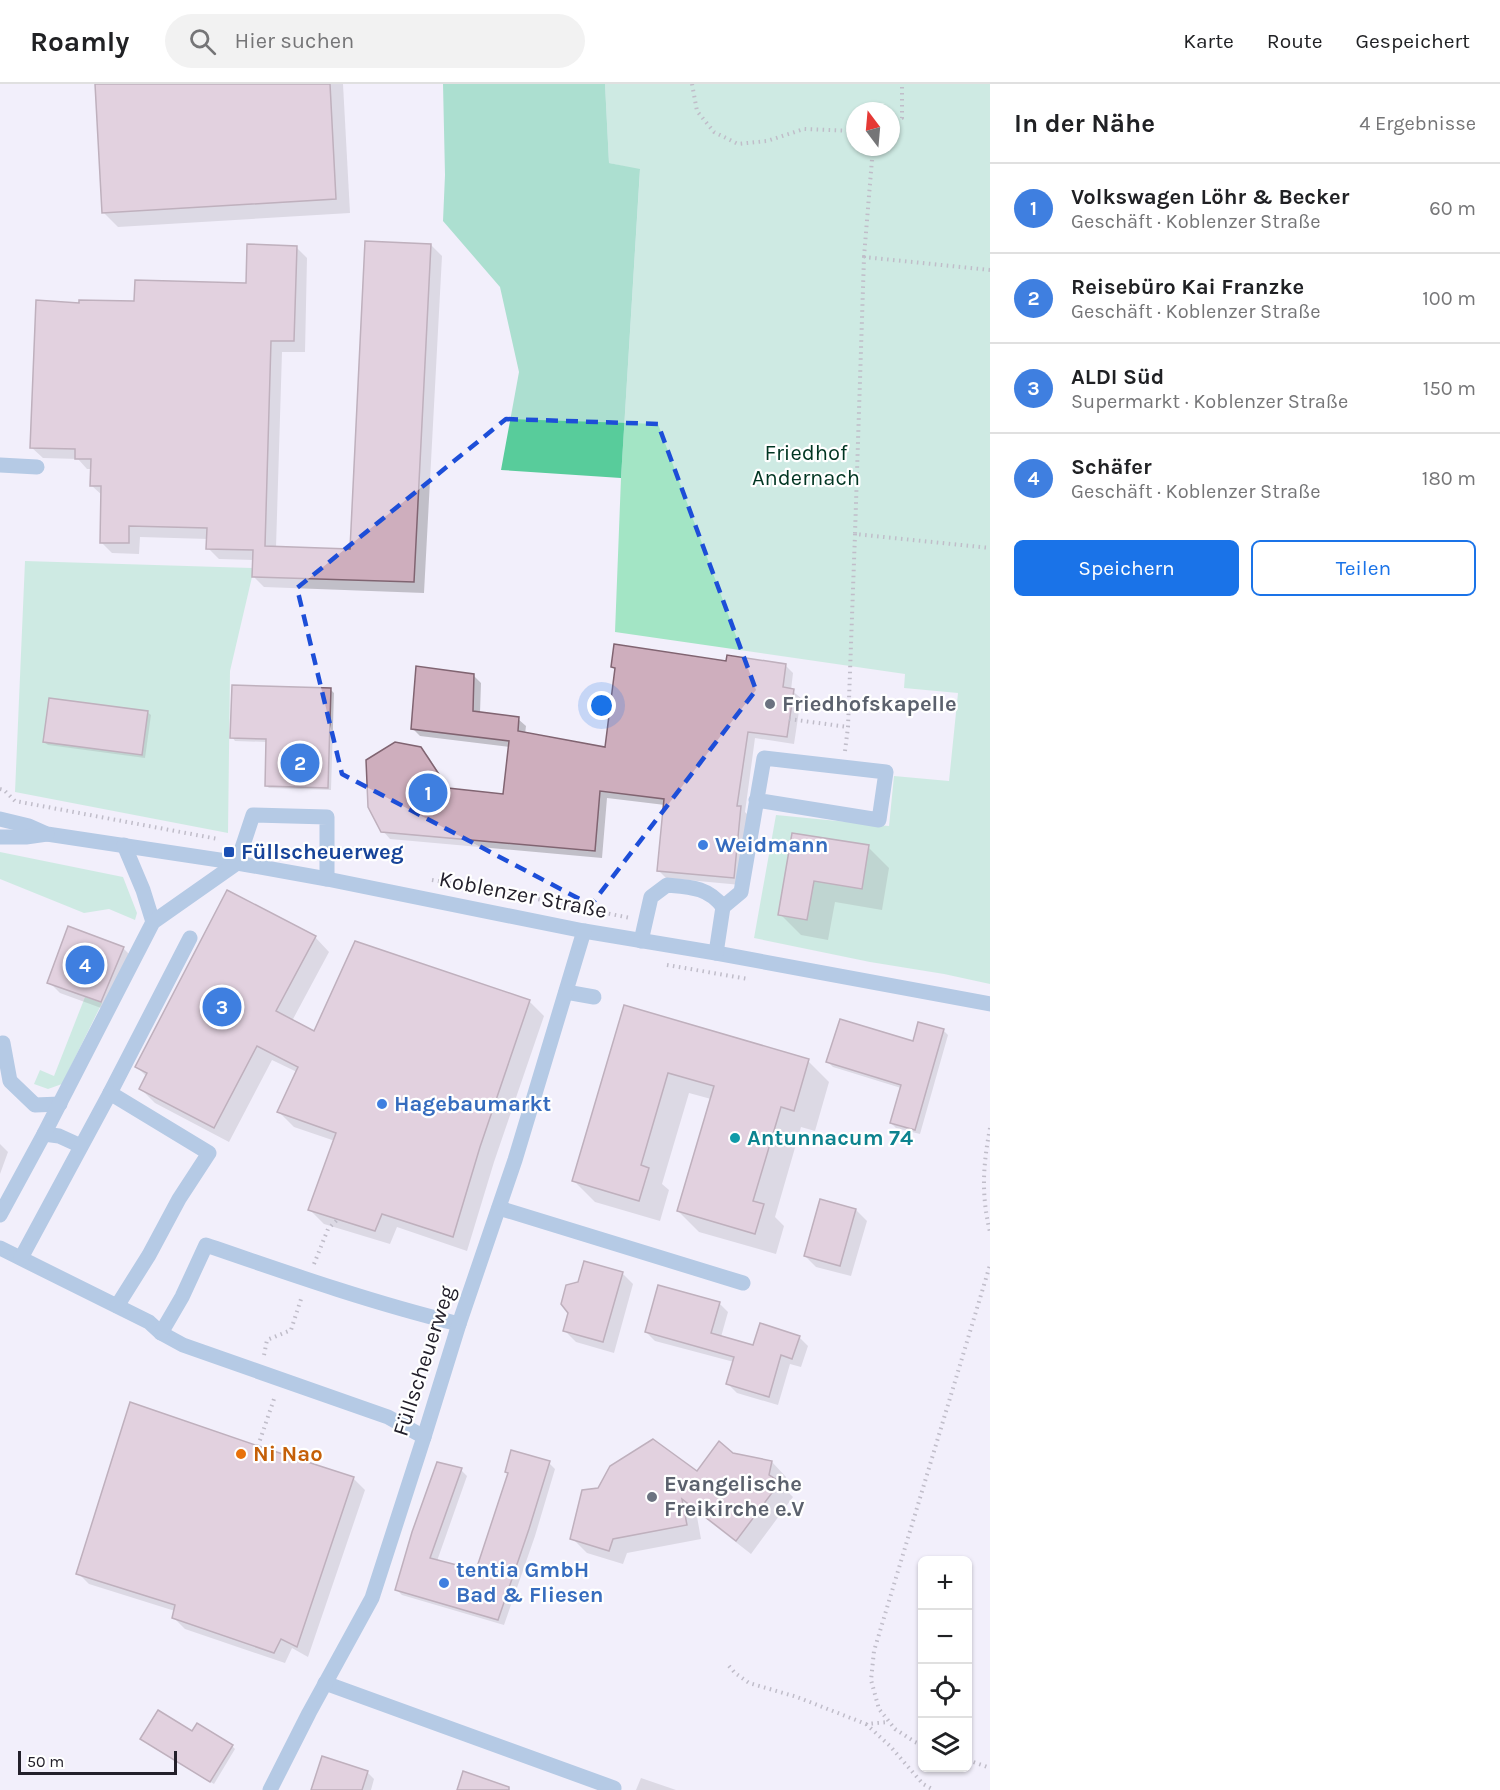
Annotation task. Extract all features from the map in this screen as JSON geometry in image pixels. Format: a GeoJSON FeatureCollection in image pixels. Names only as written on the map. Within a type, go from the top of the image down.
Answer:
{"type":"FeatureCollection","features":[{"type":"Feature","properties":{"kind":"street"},"geometry":{"type":"LineString","coordinates":[[0,465],[37,466]]}},
{"type":"Feature","properties":{"kind":"street"},"geometry":{"type":"LineString","coordinates":[[716,953],[723,908],[741,892],[756,800],[764,758],[886,772],[879,820],[756,800]]}},
{"type":"Feature","properties":{"kind":"street"},"geometry":{"type":"LineString","coordinates":[[0,1215],[60,1104],[153,922],[237,863],[253,815],[327,817],[327,879]]}},
{"type":"Feature","properties":{"kind":"street","name":"Koblenzer Straße"},"geometry":{"type":"LineString","coordinates":[[0,819],[29,826],[47,834],[327,879],[584,931],[990,1004]]}},
{"type":"Feature","properties":{"kind":"street","name":"Koblenzer Straße"},"geometry":{"type":"LineString","coordinates":[[0,837],[47,834]]}},
{"type":"Feature","properties":{"kind":"street"},"geometry":{"type":"LineString","coordinates":[[124,845],[143,890],[153,922]]}},
{"type":"Feature","properties":{"kind":"street"},"geometry":{"type":"LineString","coordinates":[[641,941],[651,897],[666,885],[697,888],[716,898],[723,908]]}},
{"type":"Feature","properties":{"kind":"street","name":"Füllscheuerweg"},"geometry":{"type":"LineString","coordinates":[[270,1790],[372,1598],[459,1324],[515,1160],[584,931]]}},
{"type":"Feature","properties":{"kind":"street"},"geometry":{"type":"LineString","coordinates":[[21,1258],[190,938]]}},
{"type":"Feature","properties":{"kind":"street"},"geometry":{"type":"LineString","coordinates":[[566,992],[594,997]]}},
{"type":"Feature","properties":{"kind":"street"},"geometry":{"type":"LineString","coordinates":[[3,1043],[10,1080],[35,1105],[60,1104]]}},
{"type":"Feature","properties":{"kind":"street"},"geometry":{"type":"LineString","coordinates":[[110,1093],[209,1153],[178,1199],[149,1255],[117,1306]]}},
{"type":"Feature","properties":{"kind":"street"},"geometry":{"type":"LineString","coordinates":[[44,1134],[58,1136],[81,1146]]}},
{"type":"Feature","properties":{"kind":"street"},"geometry":{"type":"LineString","coordinates":[[499,1208],[743,1283]]}},
{"type":"Feature","properties":{"kind":"street"},"geometry":{"type":"LineString","coordinates":[[161,1333],[182,1297],[206,1245],[308,1280],[459,1324]]}},
{"type":"Feature","properties":{"kind":"street"},"geometry":{"type":"LineString","coordinates":[[0,1248],[149,1322],[161,1333],[183,1345],[388,1417],[424,1437]]}},
{"type":"Feature","properties":{"kind":"street"},"geometry":{"type":"LineString","coordinates":[[325,1683],[614,1788]]}},
{"type":"Feature","properties":{"kind":"path"},"geometry":{"type":"LineString","coordinates":[[692,84],[697,111],[714,132],[738,144],[767,141],[804,129],[846,130]]}},
{"type":"Feature","properties":{"kind":"path"},"geometry":{"type":"LineString","coordinates":[[900,119],[902,118],[902,84]]}},
{"type":"Feature","properties":{"kind":"path"},"geometry":{"type":"LineString","coordinates":[[843,767],[848,727],[864,257],[872,156]]}},
{"type":"Feature","properties":{"kind":"path"},"geometry":{"type":"LineString","coordinates":[[864,257],[990,270]]}},
{"type":"Feature","properties":{"kind":"path"},"geometry":{"type":"LineString","coordinates":[[855,534],[990,548]]}},
{"type":"Feature","properties":{"kind":"path"},"geometry":{"type":"LineString","coordinates":[[789,719],[848,727]]}},
{"type":"Feature","properties":{"kind":"path"},"geometry":{"type":"LineString","coordinates":[[0,789],[15,801],[215,839]]}},
{"type":"Feature","properties":{"kind":"path"},"geometry":{"type":"LineString","coordinates":[[990,1128],[982,1180],[990,1232]]}},
{"type":"Feature","properties":{"kind":"path"},"geometry":{"type":"LineString","coordinates":[[918,1743],[895,1729],[879,1709],[871,1680],[874,1651],[990,1265]]}},
{"type":"Feature","properties":{"kind":"path"},"geometry":{"type":"LineString","coordinates":[[258,1446],[274,1376],[264,1354],[267,1340],[291,1330]]}},
{"type":"Feature","properties":{"kind":"path"},"geometry":{"type":"LineString","coordinates":[[729,1666],[749,1683],[796,1697],[866,1724],[890,1746],[923,1784],[934,1790]]}},
{"type":"Feature","properties":{"kind":"path"},"geometry":{"type":"LineString","coordinates":[[866,1724],[890,1722]]}},
{"type":"Feature","properties":{"kind":"path"},"geometry":{"type":"LineString","coordinates":[[972,1761],[990,1768]]}},
{"type":"Feature","properties":{"kind":"path"},"geometry":{"type":"LineString","coordinates":[[923,1784],[924,1790]]}},
{"type":"Feature","properties":{"kind":"highlighted area"},"geometry":{"type":"Polygon","coordinates":[[[506,419],[658,424],[756,690],[591,905],[342,774],[297,588],[506,419]]]}},
{"type":"Feature","properties":{"kind":"green space"},"geometry":{"type":"Polygon","coordinates":[[[443,84],[605,84],[609,163],[640,169],[621,478],[501,470],[519,372],[500,287],[443,221],[445,175],[443,84]]]}},
{"type":"Feature","properties":{"kind":"green space","name":"Friedhof Andernach"},"geometry":{"type":"Polygon","coordinates":[[[605,84],[990,84],[990,984],[754,938],[776,815],[889,826],[894,776],[949,781],[958,693],[904,688],[905,674],[615,632],[621,478],[640,170],[609,163],[605,84]]]}},
{"type":"Feature","properties":{"kind":"green space"},"geometry":{"type":"Polygon","coordinates":[[[25,561],[252,568],[252,577],[230,671],[228,833],[15,792],[25,561]]]}},
{"type":"Feature","properties":{"kind":"green space"},"geometry":{"type":"Polygon","coordinates":[[[0,852],[123,877],[137,913],[135,920],[109,909],[84,913],[0,879],[0,852]]]}},
{"type":"Feature","properties":{"kind":"green space"},"geometry":{"type":"Polygon","coordinates":[[[85,997],[102,1003],[62,1084],[48,1089],[34,1084],[40,1070],[54,1076],[85,997]]]}},
{"type":"Feature","properties":{"kind":"building"},"geometry":{"type":"Polygon","coordinates":[[[95,84],[330,84],[336,199],[102,213],[95,84]]]}},
{"type":"Feature","properties":{"kind":"building"},"geometry":{"type":"Polygon","coordinates":[[[365,241],[431,244],[414,582],[252,577],[253,550],[206,549],[207,528],[129,526],[129,543],[100,543],[101,486],[90,486],[91,459],[75,459],[75,449],[30,448],[36,300],[79,303],[79,300],[134,301],[135,280],[246,283],[247,244],[297,246],[294,341],[271,341],[265,546],[350,549],[365,241]]]}},
{"type":"Feature","properties":{"kind":"building"},"geometry":{"type":"Polygon","coordinates":[[[614,644],[726,661],[727,655],[786,664],[783,687],[794,689],[787,737],[748,732],[737,806],[741,806],[734,878],[657,871],[664,799],[600,791],[595,851],[381,832],[368,807],[366,760],[395,742],[421,747],[448,788],[503,794],[509,741],[411,729],[416,666],[474,674],[473,711],[519,717],[518,731],[605,747],[615,668],[611,667],[614,644]]]}},
{"type":"Feature","properties":{"kind":"building"},"geometry":{"type":"Polygon","coordinates":[[[232,685],[331,688],[328,788],[265,786],[266,739],[230,738],[232,685]]]}},
{"type":"Feature","properties":{"kind":"building"},"geometry":{"type":"Polygon","coordinates":[[[49,698],[148,711],[142,755],[43,742],[49,698]]]}},
{"type":"Feature","properties":{"kind":"building"},"geometry":{"type":"Polygon","coordinates":[[[792,833],[869,845],[862,889],[814,881],[807,920],[778,915],[792,833]]]}},
{"type":"Feature","properties":{"kind":"building"},"geometry":{"type":"Polygon","coordinates":[[[227,890],[316,936],[276,1011],[314,1031],[355,941],[530,1000],[480,1147],[453,1237],[382,1214],[375,1231],[308,1210],[336,1133],[277,1112],[298,1067],[257,1046],[214,1128],[139,1089],[147,1073],[135,1067],[227,890]]]}},
{"type":"Feature","properties":{"kind":"building"},"geometry":{"type":"Polygon","coordinates":[[[68,926],[124,947],[101,1002],[47,983],[68,926]]]}},
{"type":"Feature","properties":{"kind":"building","name":"Antunnacum 74"},"geometry":{"type":"Polygon","coordinates":[[[624,1005],[809,1059],[794,1111],[781,1107],[753,1201],[764,1204],[755,1234],[677,1211],[714,1086],[668,1073],[641,1165],[649,1168],[639,1201],[572,1181],[624,1005]]]}},
{"type":"Feature","properties":{"kind":"building"},"geometry":{"type":"Polygon","coordinates":[[[840,1019],[913,1041],[918,1022],[944,1029],[915,1130],[890,1123],[901,1085],[826,1062],[840,1019]]]}},
{"type":"Feature","properties":{"kind":"building"},"geometry":{"type":"Polygon","coordinates":[[[820,1199],[856,1209],[840,1266],[804,1256],[820,1199]]]}},
{"type":"Feature","properties":{"kind":"building"},"geometry":{"type":"Polygon","coordinates":[[[584,1261],[623,1272],[603,1342],[563,1331],[568,1313],[561,1304],[566,1285],[578,1282],[584,1261]]]}},
{"type":"Feature","properties":{"kind":"building"},"geometry":{"type":"Polygon","coordinates":[[[658,1285],[720,1302],[711,1333],[753,1345],[760,1323],[800,1336],[792,1359],[781,1355],[769,1397],[726,1384],[734,1357],[645,1332],[658,1285]]]}},
{"type":"Feature","properties":{"kind":"building"},"geometry":{"type":"Polygon","coordinates":[[[130,1402],[354,1477],[297,1647],[281,1639],[274,1653],[172,1618],[175,1605],[76,1574],[130,1402]]]}},
{"type":"Feature","properties":{"kind":"building"},"geometry":{"type":"Polygon","coordinates":[[[653,1439],[697,1471],[719,1441],[733,1453],[772,1461],[769,1475],[780,1482],[736,1541],[682,1499],[687,1525],[613,1539],[609,1551],[570,1539],[582,1490],[598,1488],[610,1466],[653,1439]]]}},
{"type":"Feature","properties":{"kind":"building"},"geometry":{"type":"Polygon","coordinates":[[[511,1450],[550,1461],[498,1620],[395,1590],[412,1532],[437,1462],[462,1468],[430,1558],[476,1570],[508,1473],[505,1472],[511,1450]]]}},
{"type":"Feature","properties":{"kind":"building"},"geometry":{"type":"Polygon","coordinates":[[[158,1710],[192,1731],[197,1723],[233,1745],[210,1782],[140,1739],[158,1710]]]}},
{"type":"Feature","properties":{"kind":"building"},"geometry":{"type":"Polygon","coordinates":[[[322,1756],[368,1771],[362,1790],[311,1790],[322,1756]]]}},
{"type":"Feature","properties":{"kind":"building"},"geometry":{"type":"Polygon","coordinates":[[[463,1771],[509,1787],[509,1790],[457,1790],[463,1771]]]}},
{"type":"Feature","properties":{"kind":"place","name":"Friedhofskapelle"},"geometry":{"type":"Point","coordinates":[770,704]}},
{"type":"Feature","properties":{"kind":"place","name":"Reisebüro Kai Franzke"},"geometry":{"type":"Point","coordinates":[300,763]}},
{"type":"Feature","properties":{"kind":"place","name":"Volkswagen Löhr & Becker"},"geometry":{"type":"Point","coordinates":[428,793]}},
{"type":"Feature","properties":{"kind":"place","name":"Weidmann"},"geometry":{"type":"Point","coordinates":[703,845]}},
{"type":"Feature","properties":{"kind":"place","name":"Füllscheuerweg"},"geometry":{"type":"Point","coordinates":[229,852]}},
{"type":"Feature","properties":{"kind":"place","name":"Schäfer"},"geometry":{"type":"Point","coordinates":[85,965]}},
{"type":"Feature","properties":{"kind":"place","name":"ALDI Süd"},"geometry":{"type":"Point","coordinates":[222,1007]}},
{"type":"Feature","properties":{"kind":"place","name":"Hagebaumarkt"},"geometry":{"type":"Point","coordinates":[382,1104]}},
{"type":"Feature","properties":{"kind":"place","name":"Antunnacum 74"},"geometry":{"type":"Point","coordinates":[735,1138]}},
{"type":"Feature","properties":{"kind":"place","name":"Ni Nao"},"geometry":{"type":"Point","coordinates":[241,1454]}},
{"type":"Feature","properties":{"kind":"place","name":"Evangelische Freikirche e.V"},"geometry":{"type":"Point","coordinates":[652,1497]}},
{"type":"Feature","properties":{"kind":"place","name":"tentia GmbH Bad & Fliesen"},"geometry":{"type":"Point","coordinates":[444,1583]}}]}
